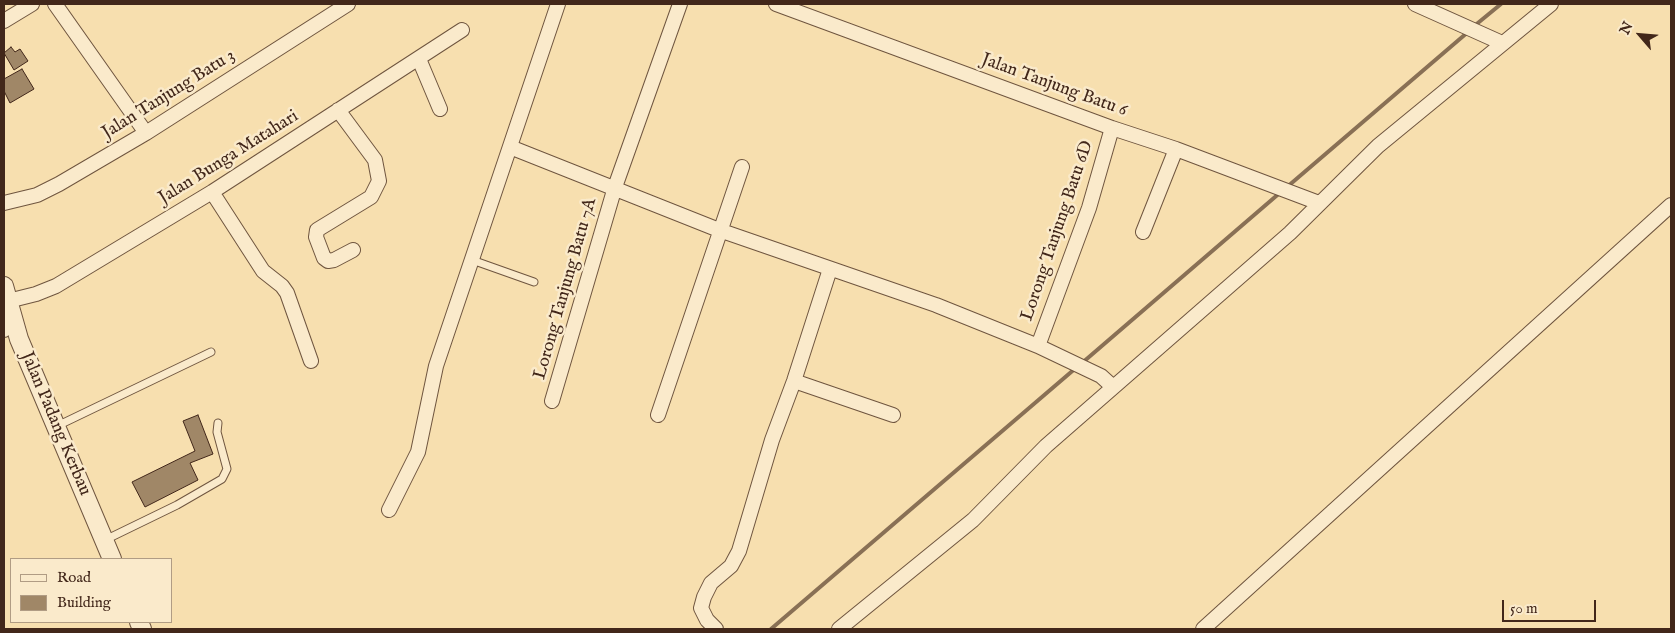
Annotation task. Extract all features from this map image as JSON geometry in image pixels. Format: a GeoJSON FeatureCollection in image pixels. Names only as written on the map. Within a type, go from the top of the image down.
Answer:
{"type":"FeatureCollection","features":[{"type":"Feature","properties":{"kind":"street"},"geometry":{"type":"LineString","coordinates":[[4,22],[32,4]]}},
{"type":"Feature","properties":{"kind":"street"},"geometry":{"type":"LineString","coordinates":[[55,4],[146,133]]}},
{"type":"Feature","properties":{"kind":"street","name":"Jalan Tanjung Batu 3"},"geometry":{"type":"LineString","coordinates":[[4,203],[37,195],[59,184],[146,133],[348,4]]}},
{"type":"Feature","properties":{"kind":"street"},"geometry":{"type":"LineString","coordinates":[[389,510],[418,452],[436,366],[558,4]]}},
{"type":"Feature","properties":{"kind":"street","name":"Lorong Tanjung Batu 7A"},"geometry":{"type":"LineString","coordinates":[[552,401],[615,187],[680,4]]}},
{"type":"Feature","properties":{"kind":"street","name":"Jalan Tanjung Batu 6"},"geometry":{"type":"LineString","coordinates":[[776,4],[1112,128],[1176,148],[1318,203]]}},
{"type":"Feature","properties":{"kind":"street"},"geometry":{"type":"LineString","coordinates":[[839,629],[973,520],[1046,446],[1112,386],[1290,233],[1318,203],[1378,146],[1497,41],[1551,4]]}},
{"type":"Feature","properties":{"kind":"street"},"geometry":{"type":"LineString","coordinates":[[1427,8],[1497,41]]}},
{"type":"Feature","properties":{"kind":"street","name":"Jalan Bunga Matahari"},"geometry":{"type":"LineString","coordinates":[[6,293],[36,294],[56,286],[212,192],[462,30]]}},
{"type":"Feature","properties":{"kind":"street"},"geometry":{"type":"LineString","coordinates":[[419,59],[440,109]]}},
{"type":"Feature","properties":{"kind":"street"},"geometry":{"type":"LineString","coordinates":[[338,110],[375,160],[379,181],[371,198],[317,230],[316,237],[324,258],[328,261],[334,260],[353,250]]}},
{"type":"Feature","properties":{"kind":"street","name":"Lorong Tanjung Batu 6D"},"geometry":{"type":"LineString","coordinates":[[1038,346],[1089,208],[1112,128]]}},
{"type":"Feature","properties":{"kind":"street"},"geometry":{"type":"LineString","coordinates":[[510,147],[615,187],[719,230],[936,305],[1038,346],[1101,376],[1112,386]]}},
{"type":"Feature","properties":{"kind":"street"},"geometry":{"type":"LineString","coordinates":[[1143,232],[1176,148]]}},
{"type":"Feature","properties":{"kind":"street"},"geometry":{"type":"LineString","coordinates":[[658,415],[719,230],[742,167]]}},
{"type":"Feature","properties":{"kind":"street"},"geometry":{"type":"LineString","coordinates":[[212,192],[263,271],[282,286],[287,293],[311,360]]}},
{"type":"Feature","properties":{"kind":"street"},"geometry":{"type":"LineString","coordinates":[[1202,629],[1671,205]]}},
{"type":"Feature","properties":{"kind":"street"},"geometry":{"type":"LineString","coordinates":[[716,629],[707,620],[701,608],[704,597],[711,583],[731,566],[739,551],[772,440],[794,381],[830,269]]}},
{"type":"Feature","properties":{"kind":"street","name":"Jalan Padang Kerbau"},"geometry":{"type":"LineString","coordinates":[[6,293],[8,326],[27,358],[112,558]]}},
{"type":"Feature","properties":{"kind":"street"},"geometry":{"type":"LineString","coordinates":[[794,381],[892,415]]}},
{"type":"Feature","properties":{"kind":"lane"},"geometry":{"type":"LineString","coordinates":[[472,260],[534,282]]}},
{"type":"Feature","properties":{"kind":"lane"},"geometry":{"type":"LineString","coordinates":[[57,426],[211,352]]}},
{"type":"Feature","properties":{"kind":"lane"},"geometry":{"type":"LineString","coordinates":[[104,540],[177,505],[222,479],[227,469],[217,432],[218,423]]}},
{"type":"Feature","properties":{"kind":"building"},"geometry":{"type":"Polygon","coordinates":[[[11,47],[15,52],[20,49],[28,61],[14,70],[4,53],[11,47]]]}},
{"type":"Feature","properties":{"kind":"building"},"geometry":{"type":"Polygon","coordinates":[[[22,69],[34,89],[10,103],[4,91],[4,79],[22,69]]]}},
{"type":"Feature","properties":{"kind":"building"},"geometry":{"type":"Polygon","coordinates":[[[198,415],[213,454],[190,463],[198,480],[145,507],[132,482],[195,451],[183,421],[198,415]]]}},
{"type":"Feature","properties":{"kind":"waterway"},"geometry":{"type":"LineString","coordinates":[[1473,27],[1501,4]]}},
{"type":"Feature","properties":{"kind":"waterway"},"geometry":{"type":"LineString","coordinates":[[1287,187],[1468,32]]}},
{"type":"Feature","properties":{"kind":"waterway"},"geometry":{"type":"LineString","coordinates":[[1082,363],[1282,191]]}},
{"type":"Feature","properties":{"kind":"waterway"},"geometry":{"type":"LineString","coordinates":[[771,629],[1077,367]]}}]}
